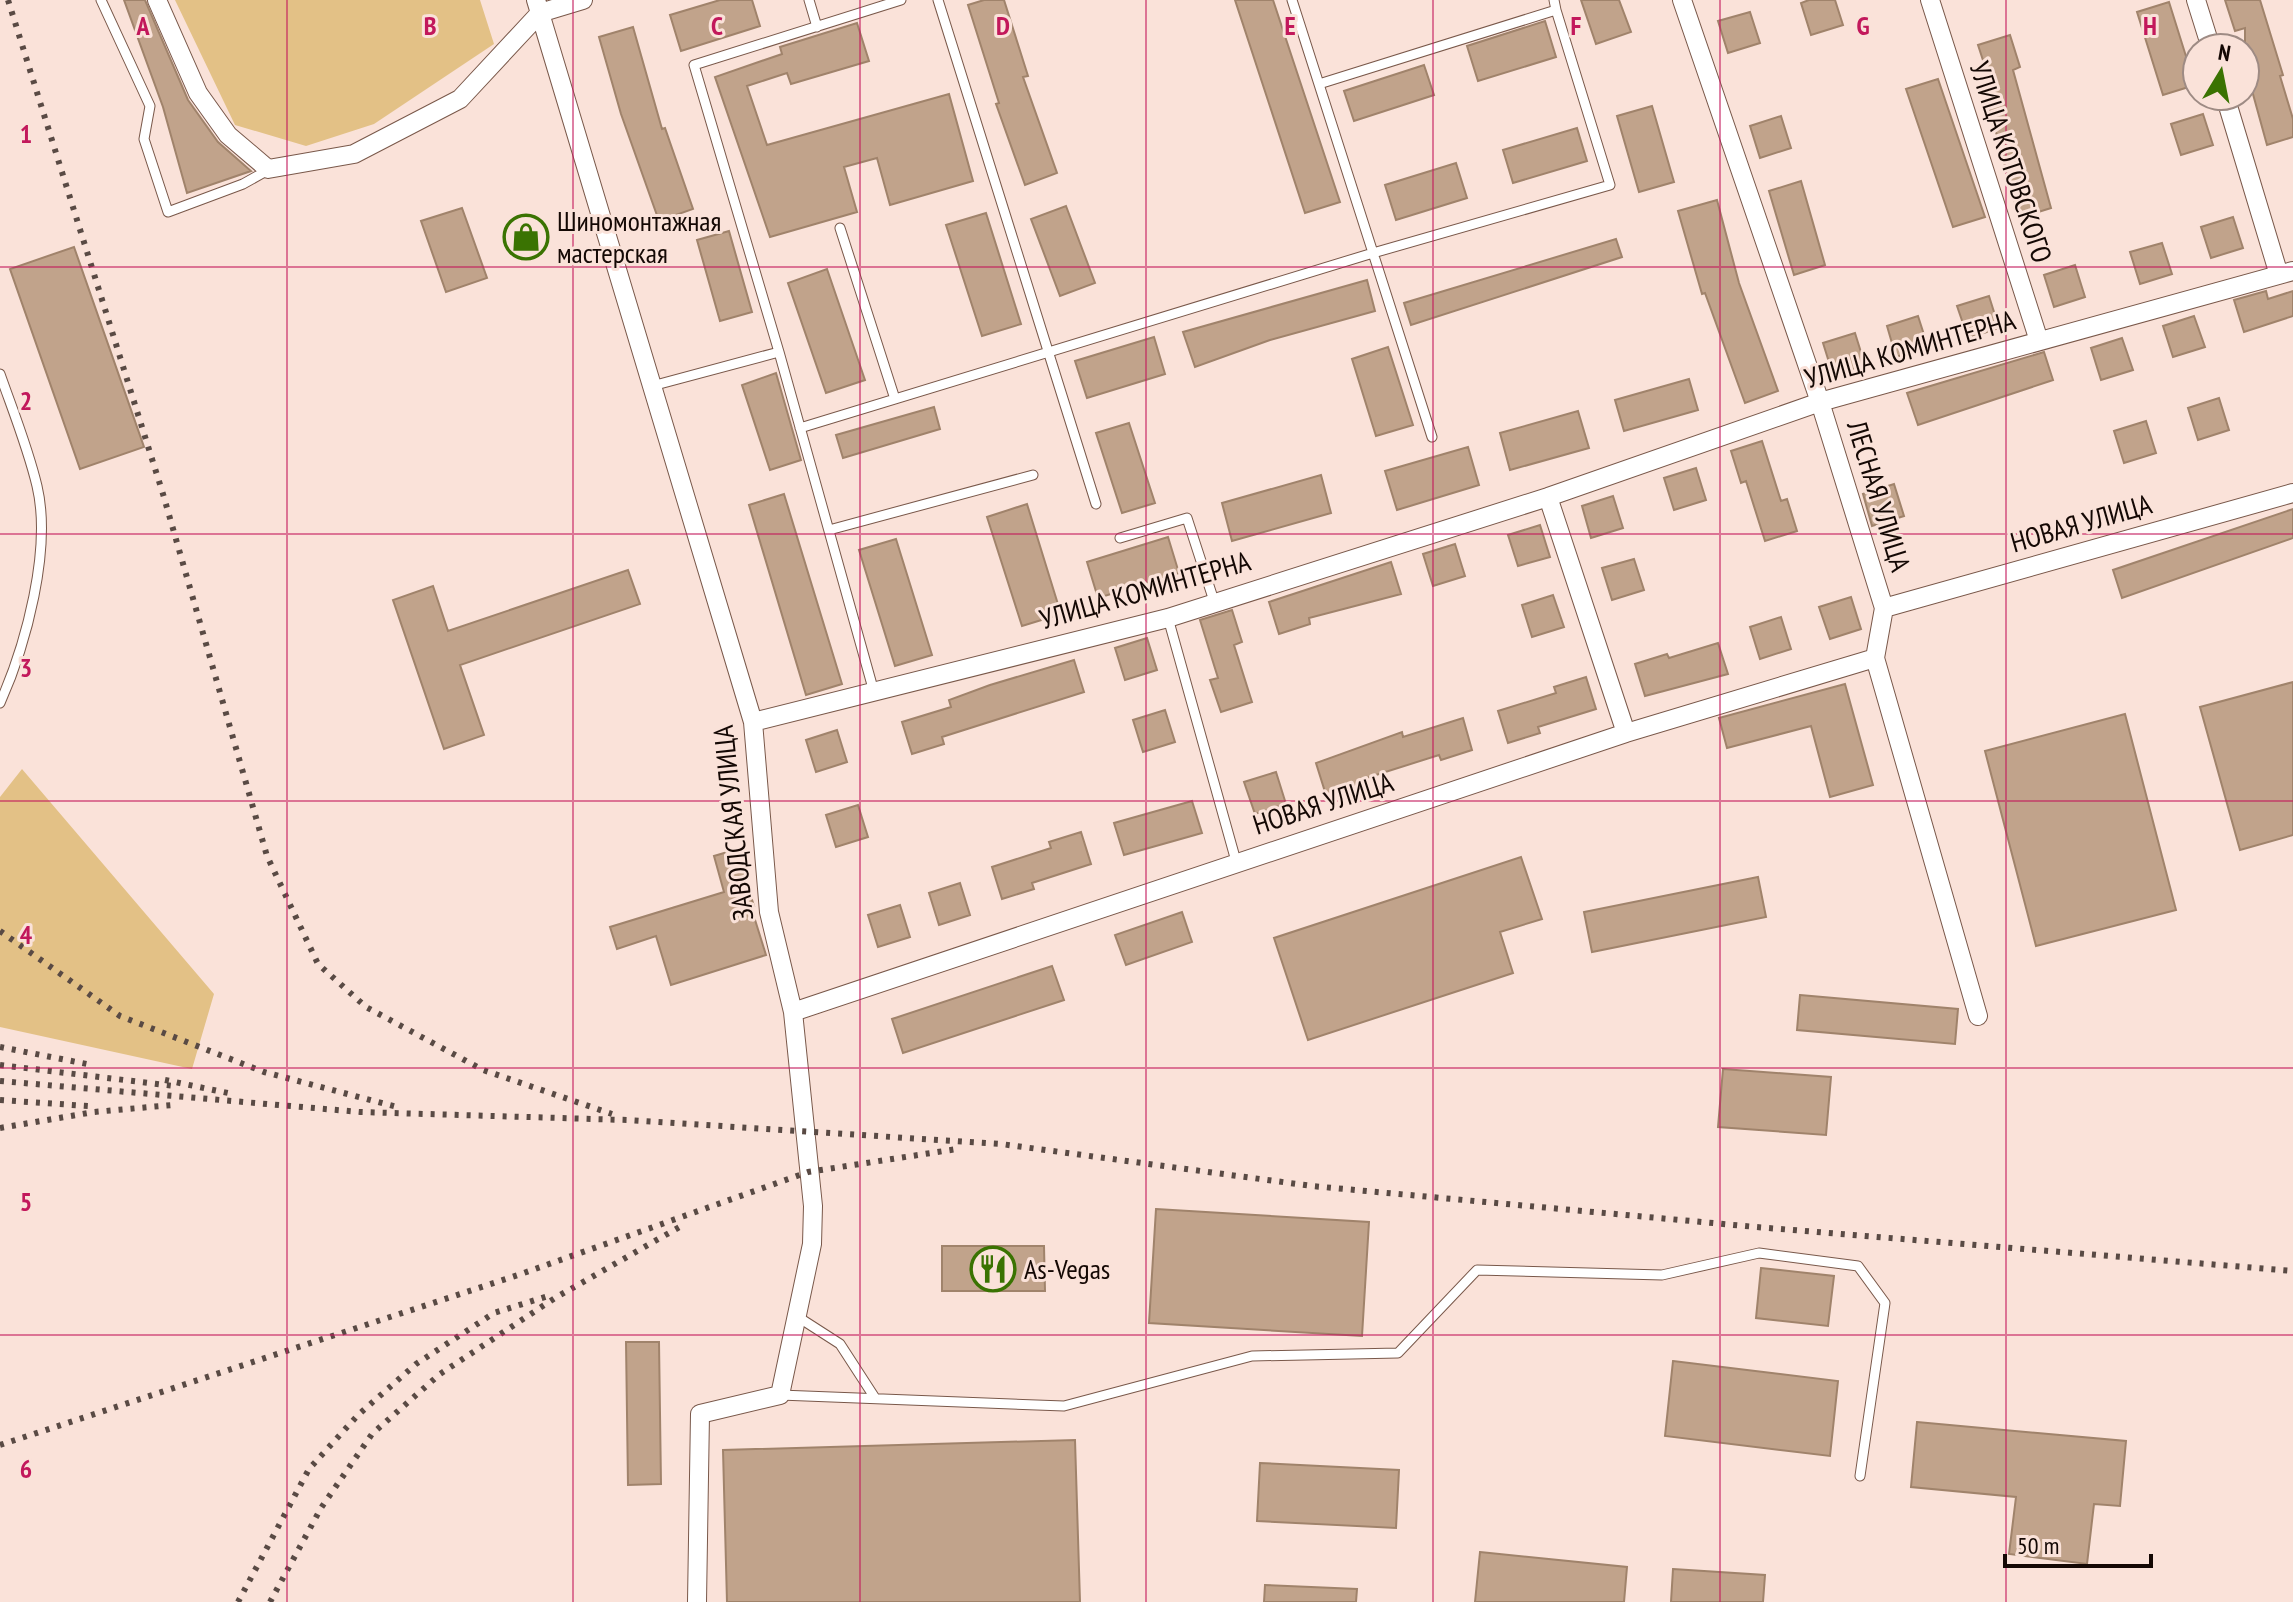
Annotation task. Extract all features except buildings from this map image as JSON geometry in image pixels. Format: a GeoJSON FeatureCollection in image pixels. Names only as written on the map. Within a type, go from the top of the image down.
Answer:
{"type":"FeatureCollection","features":[{"type":"Feature","properties":{"kind":"street"},"geometry":{"type":"LineString","coordinates":[[157,0],[198,93],[228,135],[268,169],[354,154],[460,99],[538,7],[583,0]]}},
{"type":"Feature","properties":{"kind":"street","name":"ЛЕСНАЯ УЛИЦА"},"geometry":{"type":"LineString","coordinates":[[1682,0],[1820,402],[1884,608],[1875,658],[1978,1016]]}},
{"type":"Feature","properties":{"kind":"street","name":"УЛИЦА КОТОВСКОГО"},"geometry":{"type":"LineString","coordinates":[[1930,0],[2039,341]]}},
{"type":"Feature","properties":{"kind":"street"},"geometry":{"type":"LineString","coordinates":[[2196,0],[2206,32]]}},
{"type":"Feature","properties":{"kind":"street","name":"ЗАВОДСКАЯ УЛИЦА"},"geometry":{"type":"LineString","coordinates":[[538,7],[753,722],[769,912],[793,1012],[813,1206],[812,1244],[780,1395]]}},
{"type":"Feature","properties":{"kind":"street"},"geometry":{"type":"LineString","coordinates":[[2231,112],[2286,273]]}},
{"type":"Feature","properties":{"kind":"street","name":"УЛИЦА КОМИНТЕРНА"},"geometry":{"type":"LineString","coordinates":[[753,722],[1168,618],[1548,497],[1820,402],[2286,273]]}},
{"type":"Feature","properties":{"kind":"street","name":"НОВАЯ УЛИЦА"},"geometry":{"type":"LineString","coordinates":[[1884,608],[2293,493]]}},
{"type":"Feature","properties":{"kind":"street"},"geometry":{"type":"LineString","coordinates":[[1548,497],[1626,733]]}},
{"type":"Feature","properties":{"kind":"street","name":"НОВАЯ УЛИЦА"},"geometry":{"type":"LineString","coordinates":[[793,1012],[1236,861],[1626,733],[1875,658]]}},
{"type":"Feature","properties":{"kind":"street"},"geometry":{"type":"LineString","coordinates":[[697,1602],[700,1414],[780,1395]]}},
{"type":"Feature","properties":{"kind":"lane"},"geometry":{"type":"LineString","coordinates":[[101,0],[150,106],[144,139],[168,212],[243,184],[268,169]]}},
{"type":"Feature","properties":{"kind":"lane"},"geometry":{"type":"LineString","coordinates":[[809,0],[817,27]]}},
{"type":"Feature","properties":{"kind":"lane"},"geometry":{"type":"LineString","coordinates":[[874,692],[779,352],[694,65],[901,0]]}},
{"type":"Feature","properties":{"kind":"lane"},"geometry":{"type":"LineString","coordinates":[[938,0],[1096,504]]}},
{"type":"Feature","properties":{"kind":"lane"},"geometry":{"type":"LineString","coordinates":[[1292,0],[1432,437]]}},
{"type":"Feature","properties":{"kind":"lane"},"geometry":{"type":"LineString","coordinates":[[800,428],[1373,253],[1610,185],[1555,5],[1319,84]]}},
{"type":"Feature","properties":{"kind":"lane"},"geometry":{"type":"LineString","coordinates":[[840,228],[895,399]]}},
{"type":"Feature","properties":{"kind":"lane"},"geometry":{"type":"LineString","coordinates":[[652,386],[779,352]]}},
{"type":"Feature","properties":{"kind":"lane"},"geometry":{"type":"LineString","coordinates":[[0,374],[38,489],[39,556],[29,624],[0,703]]}},
{"type":"Feature","properties":{"kind":"lane"},"geometry":{"type":"LineString","coordinates":[[829,530],[1033,475]]}},
{"type":"Feature","properties":{"kind":"lane"},"geometry":{"type":"LineString","coordinates":[[1120,538],[1187,518],[1214,601]]}},
{"type":"Feature","properties":{"kind":"lane"},"geometry":{"type":"LineString","coordinates":[[1168,618],[1236,861]]}},
{"type":"Feature","properties":{"kind":"lane"},"geometry":{"type":"LineString","coordinates":[[780,1395],[1064,1406],[1252,1356],[1398,1353],[1477,1270],[1662,1275],[1759,1253],[1858,1266],[1885,1303],[1860,1476]]}},
{"type":"Feature","properties":{"kind":"lane"},"geometry":{"type":"LineString","coordinates":[[798,1317],[840,1344],[875,1398]]}},
{"type":"Feature","properties":{"kind":"shaded area"},"geometry":{"type":"Polygon","coordinates":[[[175,0],[480,0],[494,44],[374,124],[306,146],[235,125],[175,0]]]}},
{"type":"Feature","properties":{"kind":"shaded area"},"geometry":{"type":"Polygon","coordinates":[[[22,769],[214,994],[192,1069],[0,1027],[0,797],[22,769]]]}},
{"type":"Feature","properties":{"kind":"railway"},"geometry":{"type":"LineString","coordinates":[[8,0],[163,494],[267,856],[318,964],[366,1007],[483,1070],[612,1114]]}},
{"type":"Feature","properties":{"kind":"railway"},"geometry":{"type":"LineString","coordinates":[[0,931],[120,1016],[264,1072],[397,1107]]}},
{"type":"Feature","properties":{"kind":"railway"},"geometry":{"type":"LineString","coordinates":[[0,1047],[87,1064]]}},
{"type":"Feature","properties":{"kind":"railway"},"geometry":{"type":"LineString","coordinates":[[0,1065],[174,1086]]}},
{"type":"Feature","properties":{"kind":"railway"},"geometry":{"type":"LineString","coordinates":[[165,1080],[228,1093]]}},
{"type":"Feature","properties":{"kind":"railway"},"geometry":{"type":"LineString","coordinates":[[0,1081],[360,1112],[627,1120],[1001,1144],[1312,1186],[1756,1227],[2293,1271]]}},
{"type":"Feature","properties":{"kind":"railway"},"geometry":{"type":"LineString","coordinates":[[0,1100],[88,1106]]}},
{"type":"Feature","properties":{"kind":"railway"},"geometry":{"type":"LineString","coordinates":[[0,1128],[94,1112],[172,1105]]}},
{"type":"Feature","properties":{"kind":"railway"},"geometry":{"type":"LineString","coordinates":[[0,1445],[521,1274],[808,1172],[957,1149]]}},
{"type":"Feature","properties":{"kind":"railway"},"geometry":{"type":"LineString","coordinates":[[270,1602],[321,1508],[372,1434],[440,1374],[555,1298],[683,1225]]}},
{"type":"Feature","properties":{"kind":"railway"},"geometry":{"type":"LineString","coordinates":[[238,1602],[309,1469],[358,1415],[416,1364],[494,1313],[548,1296]]}},
{"type":"Feature","properties":{"kind":"place","name":"Шиномонтажная мастерская"},"geometry":{"type":"Point","coordinates":[526,237]}},
{"type":"Feature","properties":{"kind":"place","name":"As-Vegas"},"geometry":{"type":"Point","coordinates":[993,1269]}}]}
